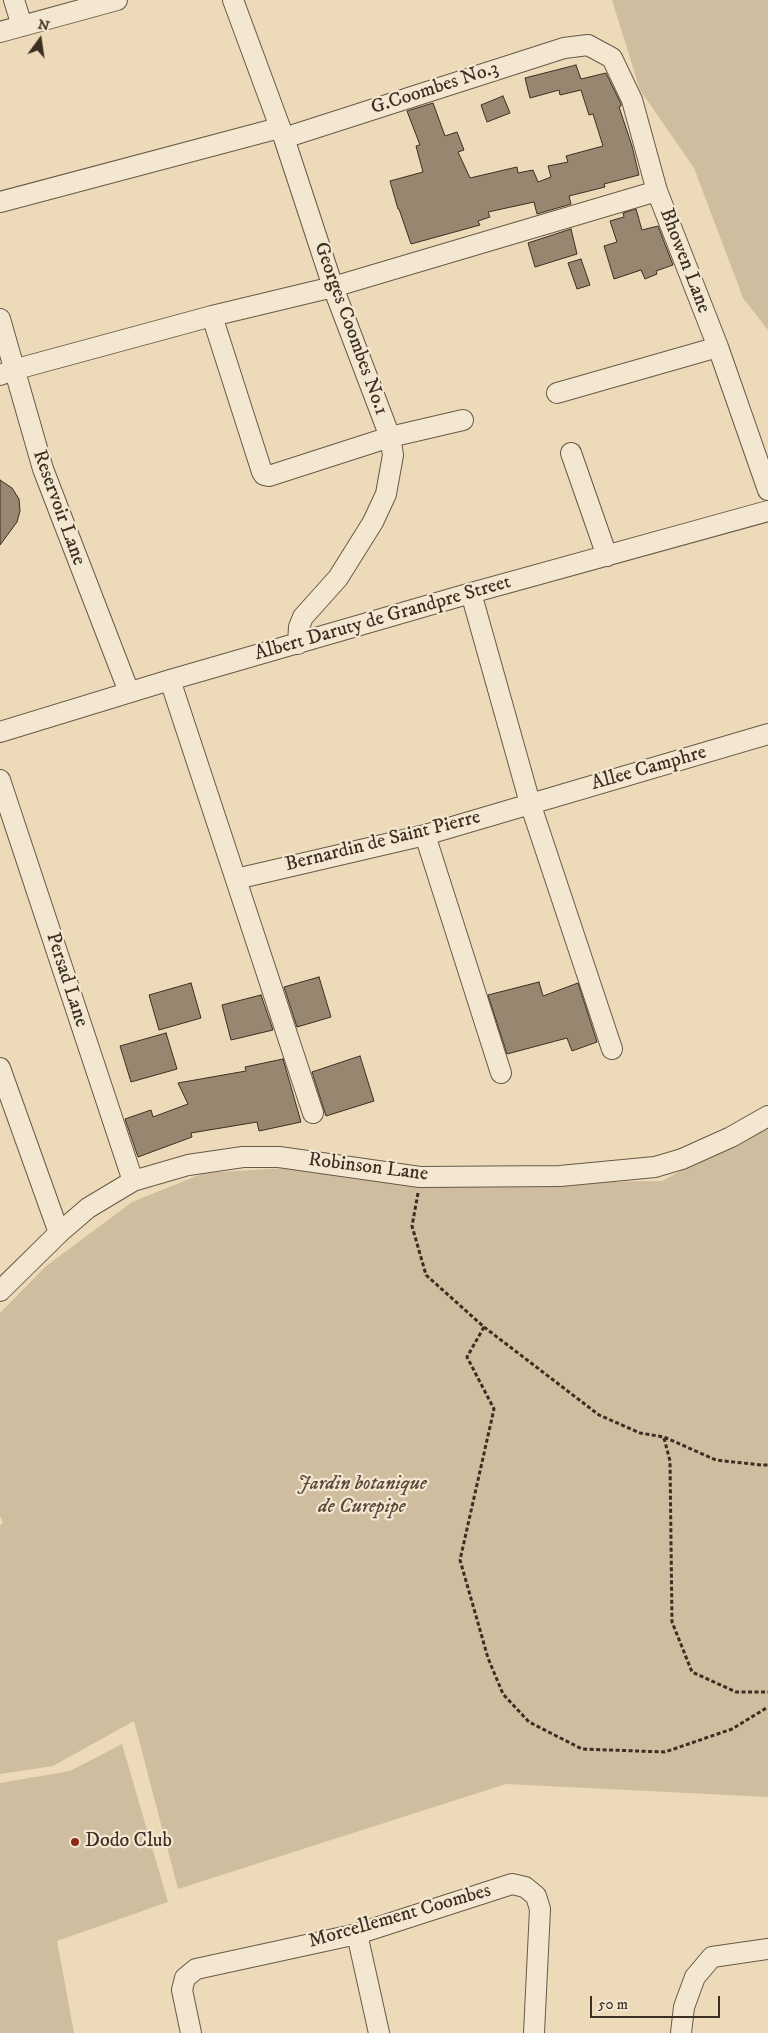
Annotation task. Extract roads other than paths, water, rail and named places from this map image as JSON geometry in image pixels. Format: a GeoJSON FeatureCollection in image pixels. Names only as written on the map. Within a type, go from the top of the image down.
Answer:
{"type":"FeatureCollection","features":[{"type":"Feature","properties":{"kind":"street"},"geometry":{"type":"LineString","coordinates":[[14,0],[22,26]]}},
{"type":"Feature","properties":{"kind":"street"},"geometry":{"type":"LineString","coordinates":[[0,32],[117,0]]}},
{"type":"Feature","properties":{"kind":"street","name":"Georges Coombes No.1"},"geometry":{"type":"LineString","coordinates":[[233,0],[282,133],[333,287],[390,437],[393,455],[386,494],[373,522],[338,578],[302,617],[298,628],[298,644]]}},
{"type":"Feature","properties":{"kind":"street","name":"G.Coombes No.3"},"geometry":{"type":"LineString","coordinates":[[282,133],[564,48],[588,45]]}},
{"type":"Feature","properties":{"kind":"street","name":"Bhowen Lane"},"geometry":{"type":"LineString","coordinates":[[588,45],[612,58],[632,100],[657,191],[718,347],[768,490]]}},
{"type":"Feature","properties":{"kind":"street"},"geometry":{"type":"LineString","coordinates":[[0,202],[282,133]]}},
{"type":"Feature","properties":{"kind":"street"},"geometry":{"type":"LineString","coordinates":[[6,372],[212,316],[333,287],[657,191]]}},
{"type":"Feature","properties":{"kind":"street"},"geometry":{"type":"LineString","coordinates":[[212,316],[264,475],[268,476],[390,437],[463,420]]}},
{"type":"Feature","properties":{"kind":"street","name":"Reservoir Lane"},"geometry":{"type":"LineString","coordinates":[[0,319],[6,372],[129,692]]}},
{"type":"Feature","properties":{"kind":"street"},"geometry":{"type":"LineString","coordinates":[[557,393],[718,347]]}},
{"type":"Feature","properties":{"kind":"street"},"geometry":{"type":"LineString","coordinates":[[570,453],[607,556]]}},
{"type":"Feature","properties":{"kind":"street","name":"Albert Daruty de Grandpre Street"},"geometry":{"type":"LineString","coordinates":[[0,732],[129,692],[471,593],[768,511]]}},
{"type":"Feature","properties":{"kind":"street"},"geometry":{"type":"LineString","coordinates":[[471,593],[530,803],[612,1049]]}},
{"type":"Feature","properties":{"kind":"street"},"geometry":{"type":"LineString","coordinates":[[170,680],[313,1113]]}},
{"type":"Feature","properties":{"kind":"street","name":"Allee Camphre"},"geometry":{"type":"LineString","coordinates":[[530,803],[768,734]]}},
{"type":"Feature","properties":{"kind":"street","name":"Persad Lane"},"geometry":{"type":"LineString","coordinates":[[0,780],[133,1180]]}},
{"type":"Feature","properties":{"kind":"street","name":"Bernardin de Saint Pierre"},"geometry":{"type":"LineString","coordinates":[[236,879],[425,835],[530,803]]}},
{"type":"Feature","properties":{"kind":"street"},"geometry":{"type":"LineString","coordinates":[[425,835],[501,1073]]}},
{"type":"Feature","properties":{"kind":"street"},"geometry":{"type":"LineString","coordinates":[[0,1068],[59,1233]]}},
{"type":"Feature","properties":{"kind":"street","name":"Robinson Lane"},"geometry":{"type":"LineString","coordinates":[[0,1291],[59,1233],[88,1208],[133,1180],[188,1165],[252,1157],[279,1157],[420,1177],[560,1176],[655,1168],[682,1159],[731,1137],[768,1116]]}},
{"type":"Feature","properties":{"kind":"street","name":"Morcellement Coombes"},"geometry":{"type":"LineString","coordinates":[[191,2033],[182,1990],[185,1978],[196,1969],[357,1934],[512,1884],[525,1886],[536,1896],[540,1910],[534,2033]]}},
{"type":"Feature","properties":{"kind":"street"},"geometry":{"type":"LineString","coordinates":[[357,1934],[379,2033]]}},
{"type":"Feature","properties":{"kind":"street"},"geometry":{"type":"LineString","coordinates":[[682,2033],[684,2007],[695,1976],[712,1957],[768,1949]]}},
{"type":"Feature","properties":{"kind":"place","name":"Dodo Club"},"geometry":{"type":"Point","coordinates":[75,1842]}},
{"type":"Feature","properties":{"kind":"park label","name":"Jardin botanique de Curepipe"},"geometry":{"type":"Point","coordinates":[362,1496]}}]}
